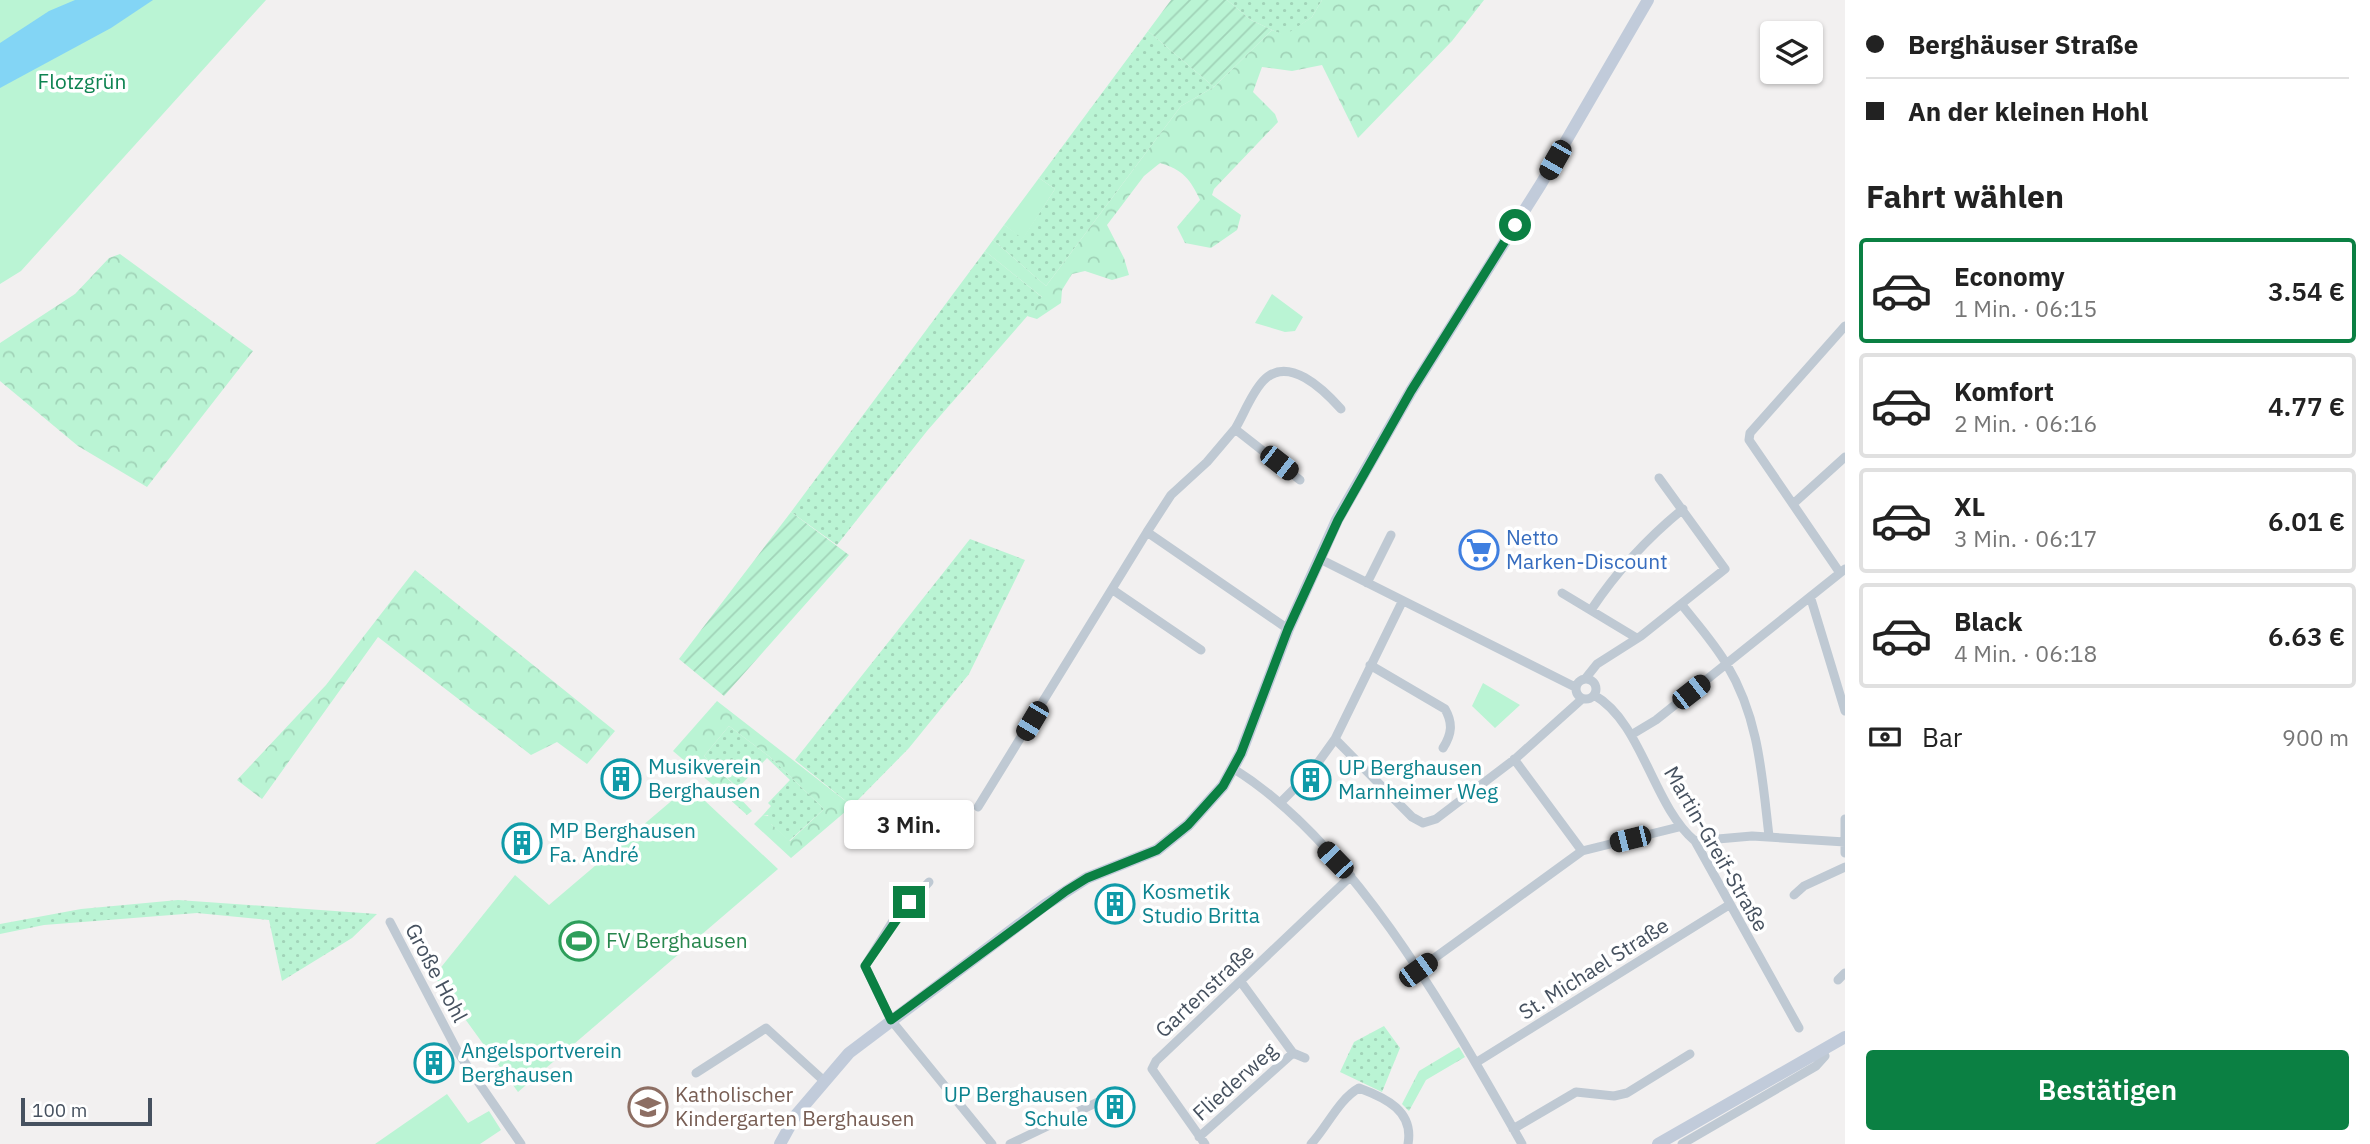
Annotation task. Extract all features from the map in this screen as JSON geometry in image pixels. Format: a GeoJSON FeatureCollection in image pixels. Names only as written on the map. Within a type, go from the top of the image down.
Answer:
{"type":"FeatureCollection","features":[{"type":"Feature","properties":{"kind":"street"},"geometry":{"type":"LineString","coordinates":[[780,1144],[796,1115],[823,1080],[849,1054],[1055,898],[1087,878],[1157,850],[1188,825],[1234,769],[1288,629],[1338,520],[1411,391],[1541,184],[1648,0]]}},
{"type":"Feature","properties":{"kind":"street"},"geometry":{"type":"LineString","coordinates":[[1631,735],[1656,720],[1811,599],[1842,571],[1748,440],[1750,433],[1845,326]]}},
{"type":"Feature","properties":{"kind":"street"},"geometry":{"type":"LineString","coordinates":[[978,807],[1146,532],[1171,495],[1207,462],[1235,429],[1262,383],[1270,375],[1284,371],[1314,383],[1341,409]]}},
{"type":"Feature","properties":{"kind":"street"},"geometry":{"type":"LineString","coordinates":[[1235,429],[1300,480]]}},
{"type":"Feature","properties":{"kind":"street"},"geometry":{"type":"LineString","coordinates":[[1793,504],[1845,457]]}},
{"type":"Feature","properties":{"kind":"street"},"geometry":{"type":"LineString","coordinates":[[1575,687],[1597,664],[1682,605],[1725,569],[1659,478]]}},
{"type":"Feature","properties":{"kind":"street"},"geometry":{"type":"LineString","coordinates":[[1591,610],[1621,566],[1651,535],[1683,509]]}},
{"type":"Feature","properties":{"kind":"street"},"geometry":{"type":"LineString","coordinates":[[1146,532],[1288,629]]}},
{"type":"Feature","properties":{"kind":"street"},"geometry":{"type":"LineString","coordinates":[[1367,583],[1391,535]]}},
{"type":"Feature","properties":{"kind":"street"},"geometry":{"type":"LineString","coordinates":[[1320,559],[1575,687],[1582,699]]}},
{"type":"Feature","properties":{"kind":"street"},"geometry":{"type":"LineString","coordinates":[[1113,590],[1201,650]]}},
{"type":"Feature","properties":{"kind":"street"},"geometry":{"type":"LineString","coordinates":[[1562,593],[1634,638]]}},
{"type":"Feature","properties":{"kind":"street"},"geometry":{"type":"LineString","coordinates":[[1811,599],[1845,711]]}},
{"type":"Feature","properties":{"kind":"street"},"geometry":{"type":"LineString","coordinates":[[1280,803],[1312,771],[1335,738],[1402,602]]}},
{"type":"Feature","properties":{"kind":"street"},"geometry":{"type":"LineString","coordinates":[[1682,605],[1727,664],[1749,709],[1759,748],[1769,836]]}},
{"type":"Feature","properties":{"kind":"street"},"geometry":{"type":"LineString","coordinates":[[1370,665],[1445,709],[1451,719],[1450,737],[1443,748]]}},
{"type":"Feature","properties":{"kind":"street","name":"Martin-Greif-Straße"},"geometry":{"type":"LineString","coordinates":[[1585,679],[1594,683],[1594,695],[1631,735],[1679,827],[1695,841],[1799,1028]]}},
{"type":"Feature","properties":{"kind":"street"},"geometry":{"type":"LineString","coordinates":[[1335,738],[1412,817],[1423,823],[1436,819],[1514,759],[1582,699],[1594,695]]}},
{"type":"Feature","properties":{"kind":"street"},"geometry":{"type":"LineString","coordinates":[[1514,759],[1582,851]]}},
{"type":"Feature","properties":{"kind":"street"},"geometry":{"type":"LineString","coordinates":[[1234,769],[1280,803],[1351,876],[1418,970],[1477,1062],[1522,1144]]}},
{"type":"Feature","properties":{"kind":"street"},"geometry":{"type":"LineString","coordinates":[[1845,819],[1845,853]]}},
{"type":"Feature","properties":{"kind":"street"},"geometry":{"type":"LineString","coordinates":[[1418,970],[1582,851],[1679,827]]}},
{"type":"Feature","properties":{"kind":"street"},"geometry":{"type":"LineString","coordinates":[[1695,841],[1713,837],[1769,836],[1844,842]]}},
{"type":"Feature","properties":{"kind":"street"},"geometry":{"type":"LineString","coordinates":[[1794,895],[1804,886],[1845,867]]}},
{"type":"Feature","properties":{"kind":"street","name":"Gartenstraße"},"geometry":{"type":"LineString","coordinates":[[1202,1140],[1152,1069],[1156,1061],[1351,876]]}},
{"type":"Feature","properties":{"kind":"street"},"geometry":{"type":"LineString","coordinates":[[929,882],[893,921],[865,966],[891,1020],[992,1144]]}},
{"type":"Feature","properties":{"kind":"street","name":"St. Michael Straße"},"geometry":{"type":"LineString","coordinates":[[1477,1062],[1729,905]]}},
{"type":"Feature","properties":{"kind":"street","name":"Große Hohl"},"geometry":{"type":"LineString","coordinates":[[390,922],[459,1054],[521,1144]]}},
{"type":"Feature","properties":{"kind":"street"},"geometry":{"type":"LineString","coordinates":[[1838,981],[1845,973]]}},
{"type":"Feature","properties":{"kind":"street","name":"Fliederweg"},"geometry":{"type":"LineString","coordinates":[[1241,982],[1293,1053],[1305,1058]]}},
{"type":"Feature","properties":{"kind":"street"},"geometry":{"type":"LineString","coordinates":[[696,1073],[766,1028],[823,1080]]}},
{"type":"Feature","properties":{"kind":"street"},"geometry":{"type":"LineString","coordinates":[[1658,1144],[1845,1037]]}},
{"type":"Feature","properties":{"kind":"street"},"geometry":{"type":"LineString","coordinates":[[1682,1144],[1816,1066],[1825,1056],[1822,1050]]}},
{"type":"Feature","properties":{"kind":"street","name":"Fliederweg"},"geometry":{"type":"LineString","coordinates":[[1202,1140],[1293,1053]]}},
{"type":"Feature","properties":{"kind":"street"},"geometry":{"type":"LineString","coordinates":[[1513,1129],[1576,1091],[1614,1096],[1627,1093],[1690,1054]]}},
{"type":"Feature","properties":{"kind":"street"},"geometry":{"type":"LineString","coordinates":[[1311,1144],[1327,1128],[1351,1093],[1359,1088],[1398,1107],[1405,1114],[1410,1130],[1408,1144]]}},
{"type":"Feature","properties":{"kind":"street"},"geometry":{"type":"LineString","coordinates":[[1010,1144],[1102,1100]]}},
{"type":"Feature","properties":{"kind":"green space","name":"Flotzgrün"},"geometry":{"type":"Polygon","coordinates":[[[0,0],[266,0],[21,271],[0,284],[0,0]]]}},
{"type":"Feature","properties":{"kind":"green space"},"geometry":{"type":"Polygon","coordinates":[[[1171,0],[1227,0],[1251,20],[1272,30],[1214,87],[1148,31],[1171,0]]]}},
{"type":"Feature","properties":{"kind":"green space"},"geometry":{"type":"Polygon","coordinates":[[[1227,0],[1322,0],[1312,17],[1285,36],[1251,20],[1227,0]]]}},
{"type":"Feature","properties":{"kind":"green space"},"geometry":{"type":"Polygon","coordinates":[[[1322,0],[1484,0],[1452,41],[1358,138],[1322,65],[1292,71],[1262,67],[1253,92],[1275,114],[1278,122],[1214,189],[1212,195],[1241,215],[1237,230],[1211,248],[1185,243],[1177,227],[1200,200],[1185,176],[1160,163],[1144,176],[1107,225],[1124,258],[1129,275],[1112,280],[1085,271],[1072,274],[1062,290],[1061,303],[1037,319],[1027,316],[1042,297],[985,251],[993,240],[1046,286],[1181,106],[1214,87],[1272,30],[1285,35],[1312,17],[1322,0]]]}},
{"type":"Feature","properties":{"kind":"green space"},"geometry":{"type":"Polygon","coordinates":[[[1148,31],[1214,87],[1181,106],[1046,286],[993,240],[1004,225],[1023,238],[1055,189],[1039,178],[1148,31]]]}},
{"type":"Feature","properties":{"kind":"green space"},"geometry":{"type":"Polygon","coordinates":[[[1039,178],[1055,189],[1023,239],[1004,225],[1039,178]]]}},
{"type":"Feature","properties":{"kind":"green space"},"geometry":{"type":"Polygon","coordinates":[[[985,251],[1043,298],[927,431],[837,545],[791,512],[985,251]]]}},
{"type":"Feature","properties":{"kind":"green space"},"geometry":{"type":"Polygon","coordinates":[[[120,254],[253,351],[147,487],[78,446],[0,381],[0,343],[75,294],[109,258],[120,254]]]}},
{"type":"Feature","properties":{"kind":"green space"},"geometry":{"type":"Polygon","coordinates":[[[1272,294],[1303,317],[1295,331],[1285,332],[1255,323],[1272,294]]]}},
{"type":"Feature","properties":{"kind":"green space"},"geometry":{"type":"Polygon","coordinates":[[[791,512],[849,555],[724,696],[679,659],[791,512]]]}},
{"type":"Feature","properties":{"kind":"green space"},"geometry":{"type":"Polygon","coordinates":[[[970,539],[1025,560],[969,674],[909,748],[852,806],[795,760],[970,539]]]}},
{"type":"Feature","properties":{"kind":"green space"},"geometry":{"type":"Polygon","coordinates":[[[415,570],[615,731],[587,764],[557,742],[531,755],[378,637],[262,799],[237,780],[326,685],[415,570]]]}},
{"type":"Feature","properties":{"kind":"green space"},"geometry":{"type":"Polygon","coordinates":[[[1483,683],[1520,705],[1495,728],[1472,706],[1483,683]]]}},
{"type":"Feature","properties":{"kind":"green space"},"geometry":{"type":"Polygon","coordinates":[[[717,701],[852,806],[791,858],[754,824],[763,815],[774,817],[771,824],[790,841],[824,809],[770,757],[729,726],[704,756],[735,786],[726,796],[673,751],[717,701]]]}},
{"type":"Feature","properties":{"kind":"green space"},"geometry":{"type":"Polygon","coordinates":[[[729,726],[770,757],[824,809],[789,841],[771,824],[768,815],[763,815],[771,806],[768,803],[790,780],[767,758],[734,792],[752,811],[747,815],[726,796],[735,785],[704,756],[729,726]]]}},
{"type":"Feature","properties":{"kind":"green space","name":"FV Berghausen"},"geometry":{"type":"Polygon","coordinates":[[[689,786],[778,869],[518,1092],[434,976],[515,875],[549,905],[689,786]]]}},
{"type":"Feature","properties":{"kind":"green space"},"geometry":{"type":"Polygon","coordinates":[[[178,900],[377,914],[352,938],[282,981],[269,920],[197,913],[44,925],[0,934],[0,924],[81,909],[178,900]]]}},
{"type":"Feature","properties":{"kind":"green space"},"geometry":{"type":"Polygon","coordinates":[[[1384,1026],[1400,1048],[1382,1092],[1340,1072],[1354,1042],[1384,1026]]]}},
{"type":"Feature","properties":{"kind":"green space"},"geometry":{"type":"Polygon","coordinates":[[[1459,1047],[1465,1057],[1426,1080],[1409,1111],[1402,1104],[1419,1071],[1459,1047]]]}},
{"type":"Feature","properties":{"kind":"green space"},"geometry":{"type":"Polygon","coordinates":[[[447,1094],[468,1123],[489,1111],[501,1130],[480,1144],[375,1144],[447,1094]]]}},
{"type":"Feature","properties":{"kind":"water"},"geometry":{"type":"Polygon","coordinates":[[[75,0],[153,0],[111,28],[0,88],[0,43],[49,11],[75,0]]]}},
{"type":"Feature","properties":{"kind":"place","name":"Netto Marken-Discount"},"geometry":{"type":"Point","coordinates":[1479,550]}},
{"type":"Feature","properties":{"kind":"place","name":"Musikverein Berghausen"},"geometry":{"type":"Point","coordinates":[621,779]}},
{"type":"Feature","properties":{"kind":"place","name":"UP Berghausen Marnheimer Weg"},"geometry":{"type":"Point","coordinates":[1311,780]}},
{"type":"Feature","properties":{"kind":"place","name":"MP Berghausen Fa. André"},"geometry":{"type":"Point","coordinates":[522,843]}},
{"type":"Feature","properties":{"kind":"place","name":"Kosmetik Studio Britta"},"geometry":{"type":"Point","coordinates":[1115,904]}},
{"type":"Feature","properties":{"kind":"place","name":"FV Berghausen"},"geometry":{"type":"Point","coordinates":[579,941]}},
{"type":"Feature","properties":{"kind":"place","name":"Angelsportverein Berghausen"},"geometry":{"type":"Point","coordinates":[434,1063]}},
{"type":"Feature","properties":{"kind":"place","name":"Katholischer Kindergarten Berghausen"},"geometry":{"type":"Point","coordinates":[648,1107]}},
{"type":"Feature","properties":{"kind":"place","name":"UP Berghausen Schule"},"geometry":{"type":"Point","coordinates":[1115,1107]}},
{"type":"Feature","properties":{"kind":"route"},"geometry":{"type":"LineString","coordinates":[[909,902],[893,921],[865,966],[891,1020],[1001,936],[1066,891],[1087,878],[1157,850],[1188,825],[1214,797],[1234,769],[1288,629],[1338,520],[1411,391],[1515,225]]}}]}
